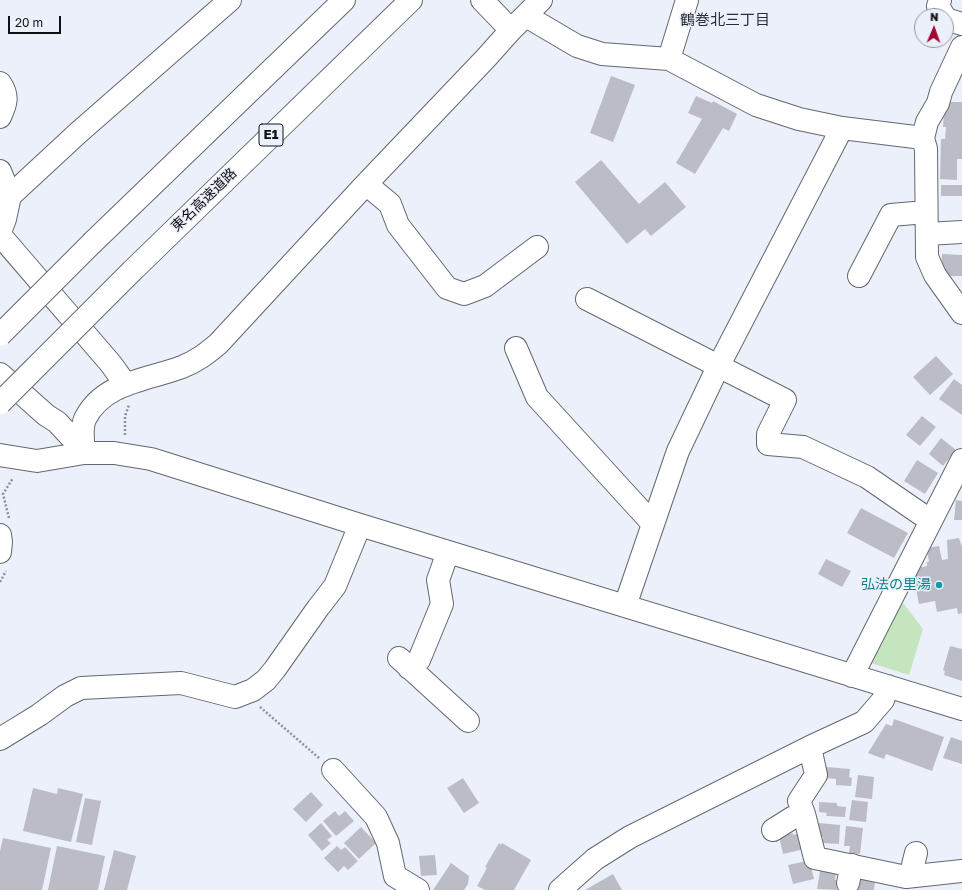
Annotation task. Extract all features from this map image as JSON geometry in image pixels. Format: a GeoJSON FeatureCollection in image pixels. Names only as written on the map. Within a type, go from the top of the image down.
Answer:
{"type":"FeatureCollection","features":[{"type":"Feature","properties":{"kind":"main road"},"geometry":{"type":"LineString","coordinates":[[10,196],[78,133],[230,0]]}},
{"type":"Feature","properties":{"kind":"main road"},"geometry":{"type":"LineString","coordinates":[[0,335],[93,242],[344,0]]}},
{"type":"Feature","properties":{"kind":"main road","name":"東名高速道路"},"geometry":{"type":"LineString","coordinates":[[0,403],[132,270],[411,0]]}},
{"type":"Feature","properties":{"kind":"main road"},"geometry":{"type":"LineString","coordinates":[[482,0],[518,23],[577,46],[602,54],[669,60],[756,105],[799,119],[842,128],[923,138]]}},
{"type":"Feature","properties":{"kind":"main road"},"geometry":{"type":"LineString","coordinates":[[84,453],[84,420],[96,402],[108,393],[128,393],[148,376],[181,367],[202,358],[218,344],[366,184],[541,0]]}},
{"type":"Feature","properties":{"kind":"main road"},"geometry":{"type":"LineString","coordinates":[[669,60],[687,0]]}},
{"type":"Feature","properties":{"kind":"main road"},"geometry":{"type":"LineString","coordinates":[[962,47],[941,92],[938,103],[926,122],[923,138],[926,150],[927,257],[935,275],[962,314]]}},
{"type":"Feature","properties":{"kind":"main road"},"geometry":{"type":"LineString","coordinates":[[0,83],[7,95],[5,107],[0,117]]}},
{"type":"Feature","properties":{"kind":"main road"},"geometry":{"type":"LineString","coordinates":[[625,606],[678,451],[718,367],[842,128]]}},
{"type":"Feature","properties":{"kind":"main road"},"geometry":{"type":"LineString","coordinates":[[0,171],[10,196],[5,220],[0,232]]}},
{"type":"Feature","properties":{"kind":"main road"},"geometry":{"type":"LineString","coordinates":[[366,184],[390,204],[398,225],[447,288],[464,294],[485,286],[538,247]]}},
{"type":"Feature","properties":{"kind":"main road"},"geometry":{"type":"LineString","coordinates":[[859,276],[891,215],[926,212]]}},
{"type":"Feature","properties":{"kind":"main road"},"geometry":{"type":"LineString","coordinates":[[926,234],[962,232]]}},
{"type":"Feature","properties":{"kind":"main road"},"geometry":{"type":"LineString","coordinates":[[0,235],[111,364],[128,393]]}},
{"type":"Feature","properties":{"kind":"main road"},"geometry":{"type":"LineString","coordinates":[[587,299],[784,400],[768,434],[768,444],[803,447],[867,477],[931,521]]}},
{"type":"Feature","properties":{"kind":"main road"},"geometry":{"type":"LineString","coordinates":[[516,348],[537,398],[654,524]]}},
{"type":"Feature","properties":{"kind":"main road"},"geometry":{"type":"LineString","coordinates":[[0,374],[46,415],[57,422],[70,436]]}},
{"type":"Feature","properties":{"kind":"main road"},"geometry":{"type":"LineString","coordinates":[[1,457],[37,461],[84,453],[114,453],[152,459],[360,525],[962,709]]}},
{"type":"Feature","properties":{"kind":"main road"},"geometry":{"type":"LineString","coordinates":[[852,676],[962,460]]}},
{"type":"Feature","properties":{"kind":"main road"},"geometry":{"type":"LineString","coordinates":[[0,739],[39,715],[65,696],[82,688],[181,683],[235,697],[253,690],[266,680],[318,608],[336,586],[360,525]]}},
{"type":"Feature","properties":{"kind":"main road"},"geometry":{"type":"LineString","coordinates":[[0,535],[0,552]]}},
{"type":"Feature","properties":{"kind":"main road"},"geometry":{"type":"LineString","coordinates":[[448,552],[438,580],[442,604],[419,660],[404,663],[468,721]]}},
{"type":"Feature","properties":{"kind":"main road"},"geometry":{"type":"LineString","coordinates":[[560,890],[595,859],[630,837],[810,747],[864,722],[883,700],[888,686]]}},
{"type":"Feature","properties":{"kind":"main road"},"geometry":{"type":"LineString","coordinates":[[810,747],[816,775],[799,801],[804,814],[815,858],[850,874],[906,877],[962,871]]}},
{"type":"Feature","properties":{"kind":"main road"},"geometry":{"type":"LineString","coordinates":[[333,770],[376,817],[388,843],[395,876],[418,890]]}},
{"type":"Feature","properties":{"kind":"main road"},"geometry":{"type":"LineString","coordinates":[[773,830],[792,818],[804,814]]}},
{"type":"Feature","properties":{"kind":"main road"},"geometry":{"type":"LineString","coordinates":[[914,876],[916,853]]}},
{"type":"Feature","properties":{"kind":"path"},"geometry":{"type":"LineString","coordinates":[[124,435],[128,393]]}},
{"type":"Feature","properties":{"kind":"path"},"geometry":{"type":"LineString","coordinates":[[245,694],[333,770]]}},
{"type":"Feature","properties":{"kind":"green space"},"geometry":{"type":"Polygon","coordinates":[[[894,602],[904,604],[923,629],[909,675],[871,663],[894,602]]]}},
{"type":"Feature","properties":{"kind":"building"},"geometry":{"type":"Polygon","coordinates":[[[611,76],[635,85],[613,142],[590,133],[611,76]]]}},
{"type":"Feature","properties":{"kind":"building"},"geometry":{"type":"Polygon","coordinates":[[[696,96],[712,103],[713,101],[737,114],[729,131],[723,128],[695,174],[676,163],[702,119],[688,113],[696,96]]]}},
{"type":"Feature","properties":{"kind":"building"},"geometry":{"type":"Polygon","coordinates":[[[947,102],[962,102],[962,159],[957,159],[957,180],[940,179],[941,139],[945,139],[946,127],[943,127],[944,109],[947,102]]]}},
{"type":"Feature","properties":{"kind":"building"},"geometry":{"type":"Polygon","coordinates":[[[601,160],[639,204],[665,182],[686,207],[651,236],[645,229],[627,244],[575,182],[601,160]]]}},
{"type":"Feature","properties":{"kind":"building"},"geometry":{"type":"Polygon","coordinates":[[[941,185],[962,185],[962,196],[941,196],[941,185]]]}},
{"type":"Feature","properties":{"kind":"building"},"geometry":{"type":"Polygon","coordinates":[[[942,254],[962,255],[962,276],[941,276],[942,254]]]}},
{"type":"Feature","properties":{"kind":"building"},"geometry":{"type":"Polygon","coordinates":[[[936,356],[953,374],[930,395],[913,377],[936,356]]]}},
{"type":"Feature","properties":{"kind":"building"},"geometry":{"type":"Polygon","coordinates":[[[954,379],[962,385],[962,415],[939,399],[954,379]]]}},
{"type":"Feature","properties":{"kind":"building"},"geometry":{"type":"Polygon","coordinates":[[[922,416],[936,427],[920,446],[906,435],[922,416]]]}},
{"type":"Feature","properties":{"kind":"building"},"geometry":{"type":"Polygon","coordinates":[[[941,438],[956,450],[943,466],[929,454],[941,438]]]}},
{"type":"Feature","properties":{"kind":"building"},"geometry":{"type":"Polygon","coordinates":[[[917,460],[938,473],[925,494],[904,481],[917,460]]]}},
{"type":"Feature","properties":{"kind":"building"},"geometry":{"type":"Polygon","coordinates":[[[956,500],[962,501],[962,520],[954,520],[956,500]]]}},
{"type":"Feature","properties":{"kind":"building"},"geometry":{"type":"Polygon","coordinates":[[[861,508],[908,533],[894,558],[847,533],[861,508]]]}},
{"type":"Feature","properties":{"kind":"building","name":"弘法の里湯"},"geometry":{"type":"Polygon","coordinates":[[[959,538],[962,547],[962,613],[958,614],[957,608],[937,612],[935,601],[919,604],[912,569],[927,566],[927,562],[929,562],[927,548],[939,546],[942,560],[948,559],[947,540],[959,538]]]}},
{"type":"Feature","properties":{"kind":"building"},"geometry":{"type":"Polygon","coordinates":[[[826,559],[851,571],[842,587],[818,574],[826,559]]]}},
{"type":"Feature","properties":{"kind":"building"},"geometry":{"type":"Polygon","coordinates":[[[950,646],[962,649],[962,681],[944,675],[945,671],[943,670],[950,646]]]}},
{"type":"Feature","properties":{"kind":"building"},"geometry":{"type":"Polygon","coordinates":[[[894,719],[944,737],[932,771],[886,754],[884,759],[868,753],[886,724],[892,726],[894,719]]]}},
{"type":"Feature","properties":{"kind":"building"},"geometry":{"type":"Polygon","coordinates":[[[951,737],[962,741],[962,764],[943,758],[951,737]]]}},
{"type":"Feature","properties":{"kind":"building"},"geometry":{"type":"Polygon","coordinates":[[[826,767],[850,769],[849,777],[852,778],[851,786],[836,785],[836,779],[825,778],[826,767]]]}},
{"type":"Feature","properties":{"kind":"building"},"geometry":{"type":"Polygon","coordinates":[[[858,775],[874,777],[872,799],[855,797],[858,775]]]}},
{"type":"Feature","properties":{"kind":"building"},"geometry":{"type":"Polygon","coordinates":[[[463,778],[479,803],[464,813],[447,788],[463,778]]]}},
{"type":"Feature","properties":{"kind":"building"},"geometry":{"type":"Polygon","coordinates":[[[33,788],[57,794],[58,788],[83,794],[71,842],[23,831],[33,788]]]}},
{"type":"Feature","properties":{"kind":"building"},"geometry":{"type":"Polygon","coordinates":[[[311,792],[323,805],[306,822],[293,809],[311,792]]]}},
{"type":"Feature","properties":{"kind":"building"},"geometry":{"type":"Polygon","coordinates":[[[85,798],[101,801],[92,845],[76,842],[85,798]]]}},
{"type":"Feature","properties":{"kind":"building"},"geometry":{"type":"Polygon","coordinates":[[[852,800],[868,802],[866,822],[849,820],[852,800]]]}},
{"type":"Feature","properties":{"kind":"building"},"geometry":{"type":"Polygon","coordinates":[[[819,802],[837,803],[837,806],[846,807],[845,817],[826,816],[827,813],[819,812],[819,802]]]}},
{"type":"Feature","properties":{"kind":"building"},"geometry":{"type":"Polygon","coordinates":[[[335,811],[339,816],[345,811],[354,821],[336,836],[323,821],[335,811]]]}},
{"type":"Feature","properties":{"kind":"building"},"geometry":{"type":"Polygon","coordinates":[[[321,823],[332,836],[327,840],[331,843],[322,851],[308,835],[321,823]]]}},
{"type":"Feature","properties":{"kind":"building"},"geometry":{"type":"Polygon","coordinates":[[[819,823],[840,825],[839,844],[823,843],[823,837],[817,837],[819,823]]]}},
{"type":"Feature","properties":{"kind":"building"},"geometry":{"type":"Polygon","coordinates":[[[846,826],[863,828],[860,854],[849,853],[850,846],[844,846],[846,826]]]}},
{"type":"Feature","properties":{"kind":"building"},"geometry":{"type":"Polygon","coordinates":[[[361,827],[376,843],[359,859],[344,843],[361,827]]]}},
{"type":"Feature","properties":{"kind":"building"},"geometry":{"type":"Polygon","coordinates":[[[793,833],[793,835],[801,833],[805,849],[783,854],[779,836],[793,833]]]}},
{"type":"Feature","properties":{"kind":"building"},"geometry":{"type":"Polygon","coordinates":[[[3,838],[51,848],[42,890],[0,890],[0,851],[3,838]]]}},
{"type":"Feature","properties":{"kind":"building"},"geometry":{"type":"Polygon","coordinates":[[[499,843],[501,845],[502,843],[531,860],[514,890],[485,890],[477,886],[487,868],[485,867],[499,843]]]}},
{"type":"Feature","properties":{"kind":"building"},"geometry":{"type":"Polygon","coordinates":[[[57,846],[105,856],[98,890],[48,890],[57,846]]]}},
{"type":"Feature","properties":{"kind":"building"},"geometry":{"type":"Polygon","coordinates":[[[337,846],[341,850],[345,847],[358,861],[348,870],[344,866],[338,872],[324,858],[337,846]]]}},
{"type":"Feature","properties":{"kind":"building"},"geometry":{"type":"Polygon","coordinates":[[[114,850],[136,856],[127,890],[104,890],[114,850]]]}},
{"type":"Feature","properties":{"kind":"building"},"geometry":{"type":"Polygon","coordinates":[[[435,855],[437,875],[421,876],[419,856],[435,855]]]}},
{"type":"Feature","properties":{"kind":"building"},"geometry":{"type":"Polygon","coordinates":[[[807,861],[809,868],[811,867],[814,879],[793,884],[788,865],[807,861]]]}},
{"type":"Feature","properties":{"kind":"building"},"geometry":{"type":"Polygon","coordinates":[[[451,863],[469,876],[468,884],[464,890],[433,890],[451,863]]]}},
{"type":"Feature","properties":{"kind":"building"},"geometry":{"type":"Polygon","coordinates":[[[820,871],[836,874],[835,880],[839,880],[837,890],[817,889],[820,871]]]}},
{"type":"Feature","properties":{"kind":"building"},"geometry":{"type":"Polygon","coordinates":[[[613,874],[622,890],[585,890],[613,874]]]}},
{"type":"Feature","properties":{"kind":"building"},"geometry":{"type":"Polygon","coordinates":[[[856,878],[875,881],[874,890],[854,890],[856,878]]]}},
{"type":"Feature","properties":{"kind":"place","name":"弘法の里湯"},"geometry":{"type":"Point","coordinates":[939,585]}},
{"type":"Feature","properties":{"kind":"district","name":"鶴巻北三丁目"},"geometry":{"type":"Point","coordinates":[725,20]}}]}
